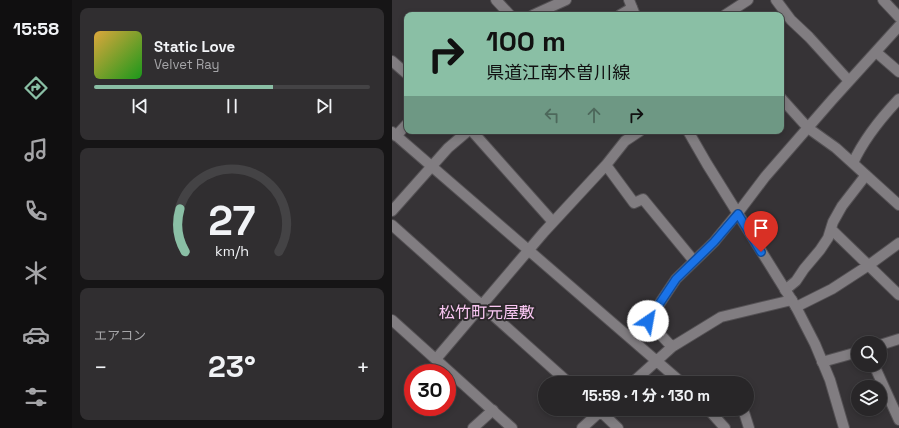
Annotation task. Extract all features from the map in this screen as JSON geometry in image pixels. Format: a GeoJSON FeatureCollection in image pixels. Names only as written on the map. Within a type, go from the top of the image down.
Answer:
{"type":"FeatureCollection","features":[{"type":"Feature","properties":{"kind":"street"},"geometry":{"type":"LineString","coordinates":[[496,0],[507,12]]}},
{"type":"Feature","properties":{"kind":"street"},"geometry":{"type":"LineString","coordinates":[[555,10],[566,0]]}},
{"type":"Feature","properties":{"kind":"street"},"geometry":{"type":"LineString","coordinates":[[730,12],[748,0]]}},
{"type":"Feature","properties":{"kind":"street"},"geometry":{"type":"LineString","coordinates":[[776,0],[791,20],[809,36],[849,81]]}},
{"type":"Feature","properties":{"kind":"street"},"geometry":{"type":"LineString","coordinates":[[883,0],[899,17]]}},
{"type":"Feature","properties":{"kind":"street"},"geometry":{"type":"LineString","coordinates":[[672,347],[648,321],[676,279],[714,242],[738,214],[765,177],[899,26]]}},
{"type":"Feature","properties":{"kind":"street"},"geometry":{"type":"LineString","coordinates":[[876,52],[899,72]]}},
{"type":"Feature","properties":{"kind":"street"},"geometry":{"type":"LineString","coordinates":[[392,61],[404,71]]}},
{"type":"Feature","properties":{"kind":"street"},"geometry":{"type":"LineString","coordinates":[[853,163],[860,147],[883,116],[899,99]]}},
{"type":"Feature","properties":{"kind":"street"},"geometry":{"type":"LineString","coordinates":[[784,101],[808,128],[836,148],[899,205]]}},
{"type":"Feature","properties":{"kind":"street"},"geometry":{"type":"LineString","coordinates":[[404,126],[394,134],[673,376]]}},
{"type":"Feature","properties":{"kind":"street"},"geometry":{"type":"LineString","coordinates":[[392,211],[456,140],[464,134]]}},
{"type":"Feature","properties":{"kind":"street"},"geometry":{"type":"LineString","coordinates":[[475,134],[553,222]]}},
{"type":"Feature","properties":{"kind":"street"},"geometry":{"type":"LineString","coordinates":[[436,358],[528,250],[606,165],[625,140],[634,134]]}},
{"type":"Feature","properties":{"kind":"street"},"geometry":{"type":"LineString","coordinates":[[690,134],[794,304],[815,344],[830,380],[844,428]]}},
{"type":"Feature","properties":{"kind":"street"},"geometry":{"type":"LineString","coordinates":[[606,165],[634,203],[643,199],[694,261]]}},
{"type":"Feature","properties":{"kind":"street"},"geometry":{"type":"LineString","coordinates":[[785,290],[796,281],[820,250],[828,238],[833,222],[842,206],[866,175]]}},
{"type":"Feature","properties":{"kind":"street"},"geometry":{"type":"LineString","coordinates":[[392,225],[561,376]]}},
{"type":"Feature","properties":{"kind":"street"},"geometry":{"type":"LineString","coordinates":[[831,229],[899,295]]}},
{"type":"Feature","properties":{"kind":"street"},"geometry":{"type":"LineString","coordinates":[[640,376],[672,347],[721,317],[794,304],[832,289],[899,243]]}},
{"type":"Feature","properties":{"kind":"street"},"geometry":{"type":"LineString","coordinates":[[392,320],[512,428]]}},
{"type":"Feature","properties":{"kind":"street"},"geometry":{"type":"LineString","coordinates":[[887,343],[899,339]]}},
{"type":"Feature","properties":{"kind":"street"},"geometry":{"type":"LineString","coordinates":[[822,362],[851,354]]}},
{"type":"Feature","properties":{"kind":"street"},"geometry":{"type":"LineString","coordinates":[[877,372],[899,420]]}},
{"type":"Feature","properties":{"kind":"street"},"geometry":{"type":"LineString","coordinates":[[473,428],[492,410]]}},
{"type":"Feature","properties":{"kind":"street"},"geometry":{"type":"LineString","coordinates":[[582,428],[594,416]]}},
{"type":"Feature","properties":{"kind":"street"},"geometry":{"type":"LineString","coordinates":[[606,416],[618,428]]}},
{"type":"Feature","properties":{"kind":"street"},"geometry":{"type":"LineString","coordinates":[[714,416],[725,428]]}},
{"type":"Feature","properties":{"kind":"street"},"geometry":{"type":"LineString","coordinates":[[745,416],[749,428]]}},
{"type":"Feature","properties":{"kind":"district","name":"松竹町元屋敷"},"geometry":{"type":"Point","coordinates":[487,312]}},
{"type":"Feature","properties":{"kind":"route"},"geometry":{"type":"LineString","coordinates":[[648,321],[676,279],[714,242],[738,214],[761,252]]}}]}
